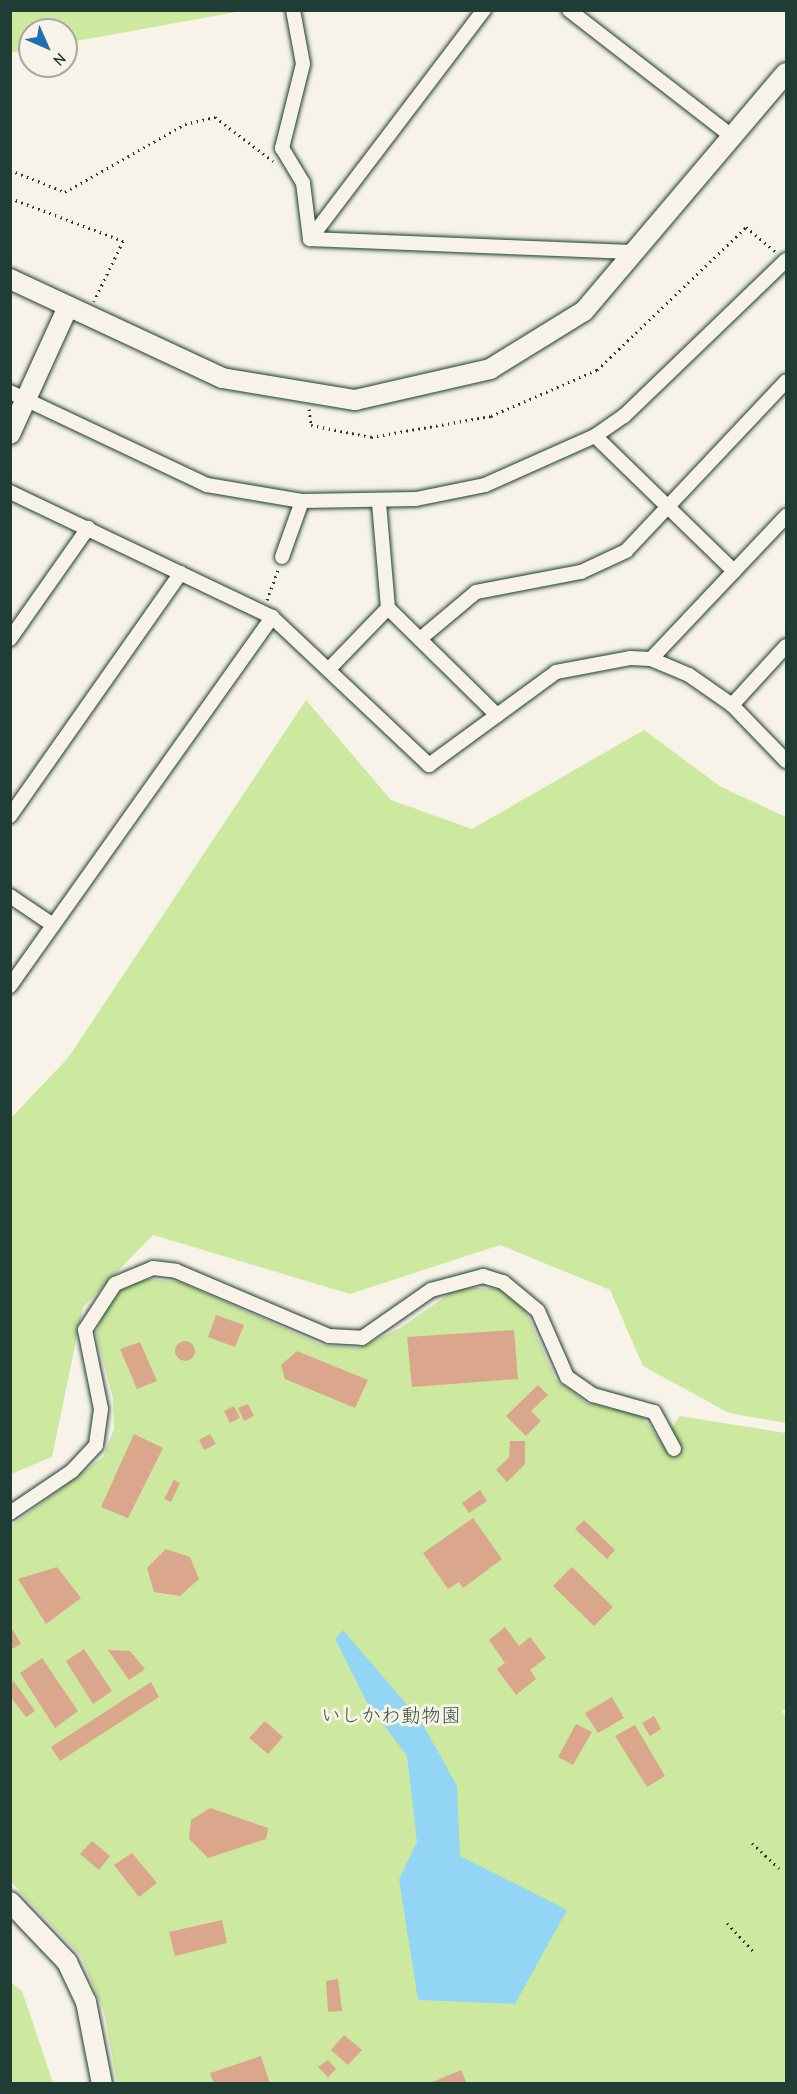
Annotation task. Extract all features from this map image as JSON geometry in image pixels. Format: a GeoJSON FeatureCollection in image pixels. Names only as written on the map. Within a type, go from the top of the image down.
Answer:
{"type":"FeatureCollection","features":[{"type":"Feature","properties":{"kind":"street"},"geometry":{"type":"LineString","coordinates":[[293,10],[303,64],[282,148],[300,178],[310,239]]}},
{"type":"Feature","properties":{"kind":"street"},"geometry":{"type":"LineString","coordinates":[[310,239],[484,10]]}},
{"type":"Feature","properties":{"kind":"street"},"geometry":{"type":"LineString","coordinates":[[569,10],[734,138]]}},
{"type":"Feature","properties":{"kind":"street"},"geometry":{"type":"LineString","coordinates":[[10,279],[222,378],[355,400],[490,369],[584,311],[734,138],[786,73]]}},
{"type":"Feature","properties":{"kind":"street"},"geometry":{"type":"LineString","coordinates":[[310,239],[637,252]]}},
{"type":"Feature","properties":{"kind":"street"},"geometry":{"type":"LineString","coordinates":[[20,396],[207,485],[302,501],[379,503],[485,485],[595,436],[624,416],[785,259]]}},
{"type":"Feature","properties":{"kind":"street"},"geometry":{"type":"LineString","coordinates":[[10,434],[20,396],[68,307]]}},
{"type":"Feature","properties":{"kind":"street"},"geometry":{"type":"LineString","coordinates":[[420,639],[476,592],[606,563],[626,551],[786,381]]}},
{"type":"Feature","properties":{"kind":"street"},"geometry":{"type":"LineString","coordinates":[[595,436],[734,571]]}},
{"type":"Feature","properties":{"kind":"street"},"geometry":{"type":"LineString","coordinates":[[10,492],[268,615],[329,669],[429,765],[556,672],[595,661],[651,659],[689,675],[732,705],[786,761]]}},
{"type":"Feature","properties":{"kind":"street"},"geometry":{"type":"LineString","coordinates":[[282,557],[302,501]]}},
{"type":"Feature","properties":{"kind":"street"},"geometry":{"type":"LineString","coordinates":[[379,503],[388,608],[497,715]]}},
{"type":"Feature","properties":{"kind":"street"},"geometry":{"type":"LineString","coordinates":[[651,659],[786,516]]}},
{"type":"Feature","properties":{"kind":"street"},"geometry":{"type":"LineString","coordinates":[[10,639],[88,528]]}},
{"type":"Feature","properties":{"kind":"street"},"geometry":{"type":"LineString","coordinates":[[10,816],[181,573]]}},
{"type":"Feature","properties":{"kind":"street"},"geometry":{"type":"LineString","coordinates":[[329,669],[388,608]]}},
{"type":"Feature","properties":{"kind":"street"},"geometry":{"type":"LineString","coordinates":[[10,986],[268,615]]}},
{"type":"Feature","properties":{"kind":"street"},"geometry":{"type":"LineString","coordinates":[[732,705],[786,646]]}},
{"type":"Feature","properties":{"kind":"street"},"geometry":{"type":"LineString","coordinates":[[10,896],[53,926]]}},
{"type":"Feature","properties":{"kind":"street"},"geometry":{"type":"LineString","coordinates":[[10,1512],[72,1472],[96,1445],[101,1409],[86,1330],[115,1284],[153,1268],[176,1271],[329,1336],[362,1338],[431,1290],[483,1276],[503,1282],[538,1311],[567,1377],[593,1395],[654,1412],[674,1449]]}},
{"type":"Feature","properties":{"kind":"street"},"geometry":{"type":"LineString","coordinates":[[10,1902],[67,1962],[86,2002],[102,2084]]}},
{"type":"Feature","properties":{"kind":"path"},"geometry":{"type":"LineString","coordinates":[[10,170],[65,192],[185,124],[215,117],[300,178]]}},
{"type":"Feature","properties":{"kind":"path"},"geometry":{"type":"LineString","coordinates":[[10,198],[123,240],[87,316]]}},
{"type":"Feature","properties":{"kind":"path"},"geometry":{"type":"LineString","coordinates":[[306,392],[311,425],[371,437],[491,416],[597,370],[746,227],[785,259]]}},
{"type":"Feature","properties":{"kind":"path"},"geometry":{"type":"LineString","coordinates":[[268,615],[282,557]]}},
{"type":"Feature","properties":{"kind":"path"},"geometry":{"type":"LineString","coordinates":[[752,1843],[779,1868]]}},
{"type":"Feature","properties":{"kind":"path"},"geometry":{"type":"LineString","coordinates":[[727,1923],[753,1950]]}},
{"type":"Feature","properties":{"kind":"green space"},"geometry":{"type":"Polygon","coordinates":[[[11,10],[242,10],[78,41],[78,18],[18,18],[18,52],[11,53],[11,10]]]}},
{"type":"Feature","properties":{"kind":"green space"},"geometry":{"type":"Polygon","coordinates":[[[306,700],[391,800],[472,829],[644,730],[721,787],[786,817],[786,1423],[729,1413],[643,1366],[610,1290],[500,1245],[350,1294],[153,1235],[83,1307],[52,1457],[11,1474],[11,1118],[68,1058],[306,700]]]}},
{"type":"Feature","properties":{"kind":"green space","name":"いしかわ動物園"},"geometry":{"type":"Polygon","coordinates":[[[150,1279],[180,1282],[322,1345],[359,1348],[400,1328],[459,1287],[500,1289],[524,1307],[556,1380],[587,1403],[641,1415],[661,1442],[680,1416],[786,1433],[786,1709],[782,1711],[786,1717],[786,2083],[117,2083],[104,2012],[81,1956],[11,1882],[11,1526],[103,1457],[114,1429],[113,1399],[96,1334],[104,1311],[125,1285],[150,1279]]]}},
{"type":"Feature","properties":{"kind":"green space"},"geometry":{"type":"Polygon","coordinates":[[[10,1982],[22,1991],[53,2083],[11,2083],[10,1982]]]}},
{"type":"Feature","properties":{"kind":"water"},"geometry":{"type":"Polygon","coordinates":[[[343,1630],[421,1721],[457,1786],[460,1856],[567,1910],[515,2004],[418,2000],[399,1879],[417,1842],[407,1756],[366,1701],[335,1639],[343,1630]]]}},
{"type":"Feature","properties":{"kind":"building"},"geometry":{"type":"Polygon","coordinates":[[[216,1315],[244,1325],[235,1347],[208,1337],[216,1315]]]}},
{"type":"Feature","properties":{"kind":"building"},"geometry":{"type":"Polygon","coordinates":[[[514,1330],[518,1379],[412,1387],[407,1337],[514,1330]]]}},
{"type":"Feature","properties":{"kind":"building"},"geometry":{"type":"Polygon","coordinates":[[[185,1341],[192,1344],[195,1351],[192,1358],[185,1361],[178,1358],[175,1351],[178,1344],[185,1341]]]}},
{"type":"Feature","properties":{"kind":"building"},"geometry":{"type":"Polygon","coordinates":[[[140,1342],[157,1381],[137,1389],[120,1349],[140,1342]]]}},
{"type":"Feature","properties":{"kind":"building"},"geometry":{"type":"Polygon","coordinates":[[[297,1351],[368,1380],[355,1408],[285,1379],[281,1365],[297,1351]]]}},
{"type":"Feature","properties":{"kind":"building"},"geometry":{"type":"Polygon","coordinates":[[[538,1385],[548,1395],[531,1411],[541,1421],[526,1436],[506,1416],[538,1385]]]}},
{"type":"Feature","properties":{"kind":"building"},"geometry":{"type":"Polygon","coordinates":[[[248,1404],[254,1416],[244,1421],[238,1408],[248,1404]]]}},
{"type":"Feature","properties":{"kind":"building"},"geometry":{"type":"Polygon","coordinates":[[[234,1406],[240,1418],[230,1423],[224,1411],[234,1406]]]}},
{"type":"Feature","properties":{"kind":"building"},"geometry":{"type":"Polygon","coordinates":[[[134,1434],[163,1448],[128,1518],[101,1507],[134,1434]]]}},
{"type":"Feature","properties":{"kind":"building"},"geometry":{"type":"Polygon","coordinates":[[[210,1434],[216,1444],[204,1450],[199,1440],[210,1434]]]}},
{"type":"Feature","properties":{"kind":"building"},"geometry":{"type":"Polygon","coordinates":[[[510,1441],[525,1441],[525,1464],[507,1482],[496,1470],[509,1457],[510,1441]]]}},
{"type":"Feature","properties":{"kind":"building"},"geometry":{"type":"Polygon","coordinates":[[[174,1480],[180,1483],[171,1502],[164,1499],[174,1480]]]}},
{"type":"Feature","properties":{"kind":"building"},"geometry":{"type":"Polygon","coordinates":[[[480,1490],[487,1501],[469,1513],[462,1503],[480,1490]]]}},
{"type":"Feature","properties":{"kind":"building"},"geometry":{"type":"Polygon","coordinates":[[[473,1518],[502,1559],[463,1588],[459,1582],[448,1589],[423,1553],[473,1518]]]}},
{"type":"Feature","properties":{"kind":"building"},"geometry":{"type":"Polygon","coordinates":[[[584,1520],[615,1550],[607,1559],[575,1529],[584,1520]]]}},
{"type":"Feature","properties":{"kind":"building"},"geometry":{"type":"Polygon","coordinates":[[[166,1549],[190,1557],[199,1579],[180,1596],[154,1592],[147,1568],[166,1549]]]}},
{"type":"Feature","properties":{"kind":"building"},"geometry":{"type":"Polygon","coordinates":[[[57,1567],[81,1598],[46,1624],[18,1579],[57,1567]]]}},
{"type":"Feature","properties":{"kind":"building"},"geometry":{"type":"Polygon","coordinates":[[[572,1567],[613,1607],[594,1626],[553,1586],[572,1567]]]}},
{"type":"Feature","properties":{"kind":"building"},"geometry":{"type":"Polygon","coordinates":[[[505,1627],[519,1646],[530,1637],[546,1658],[530,1670],[536,1679],[516,1695],[497,1669],[505,1663],[489,1640],[505,1627]]]}},
{"type":"Feature","properties":{"kind":"building"},"geometry":{"type":"Polygon","coordinates":[[[13,1630],[21,1644],[10,1650],[10,1631],[13,1630]]]}},
{"type":"Feature","properties":{"kind":"building"},"geometry":{"type":"Polygon","coordinates":[[[84,1649],[112,1691],[93,1704],[66,1661],[84,1649]]]}},
{"type":"Feature","properties":{"kind":"building"},"geometry":{"type":"Polygon","coordinates":[[[108,1650],[130,1651],[145,1669],[129,1680],[108,1650]]]}},
{"type":"Feature","properties":{"kind":"building"},"geometry":{"type":"Polygon","coordinates":[[[42,1658],[78,1711],[55,1728],[20,1673],[42,1658]]]}},
{"type":"Feature","properties":{"kind":"building"},"geometry":{"type":"Polygon","coordinates":[[[13,1680],[35,1711],[26,1717],[10,1696],[13,1680]]]}},
{"type":"Feature","properties":{"kind":"building"},"geometry":{"type":"Polygon","coordinates":[[[151,1682],[159,1697],[60,1761],[51,1747],[151,1682]]]}},
{"type":"Feature","properties":{"kind":"building"},"geometry":{"type":"Polygon","coordinates":[[[612,1697],[624,1718],[598,1733],[585,1713],[612,1697]]]}},
{"type":"Feature","properties":{"kind":"building"},"geometry":{"type":"Polygon","coordinates":[[[654,1716],[661,1729],[650,1736],[642,1723],[654,1716]]]}},
{"type":"Feature","properties":{"kind":"building"},"geometry":{"type":"Polygon","coordinates":[[[265,1721],[283,1737],[268,1754],[249,1738],[265,1721]]]}},
{"type":"Feature","properties":{"kind":"building"},"geometry":{"type":"Polygon","coordinates":[[[576,1724],[592,1732],[573,1765],[558,1757],[576,1724]]]}},
{"type":"Feature","properties":{"kind":"building"},"geometry":{"type":"Polygon","coordinates":[[[635,1725],[665,1776],[647,1787],[615,1736],[635,1725]]]}},
{"type":"Feature","properties":{"kind":"building"},"geometry":{"type":"Polygon","coordinates":[[[210,1808],[268,1828],[266,1839],[208,1858],[189,1839],[191,1820],[210,1808]]]}},
{"type":"Feature","properties":{"kind":"building"},"geometry":{"type":"Polygon","coordinates":[[[92,1841],[110,1856],[99,1870],[80,1854],[92,1841]]]}},
{"type":"Feature","properties":{"kind":"building"},"geometry":{"type":"Polygon","coordinates":[[[132,1853],[157,1883],[139,1897],[114,1865],[132,1853]]]}},
{"type":"Feature","properties":{"kind":"building"},"geometry":{"type":"Polygon","coordinates":[[[222,1920],[227,1943],[175,1956],[169,1932],[222,1920]]]}},
{"type":"Feature","properties":{"kind":"building"},"geometry":{"type":"Polygon","coordinates":[[[338,1979],[342,2011],[328,2012],[326,1981],[338,1979]]]}},
{"type":"Feature","properties":{"kind":"building"},"geometry":{"type":"Polygon","coordinates":[[[344,2035],[362,2050],[348,2065],[331,2050],[344,2035]]]}},
{"type":"Feature","properties":{"kind":"building"},"geometry":{"type":"Polygon","coordinates":[[[261,2056],[270,2084],[214,2084],[210,2073],[261,2056]]]}},
{"type":"Feature","properties":{"kind":"building"},"geometry":{"type":"Polygon","coordinates":[[[328,2060],[336,2069],[328,2077],[318,2067],[328,2060]]]}},
{"type":"Feature","properties":{"kind":"building"},"geometry":{"type":"Polygon","coordinates":[[[461,2070],[467,2084],[430,2084],[430,2083],[461,2070]]]}}]}
